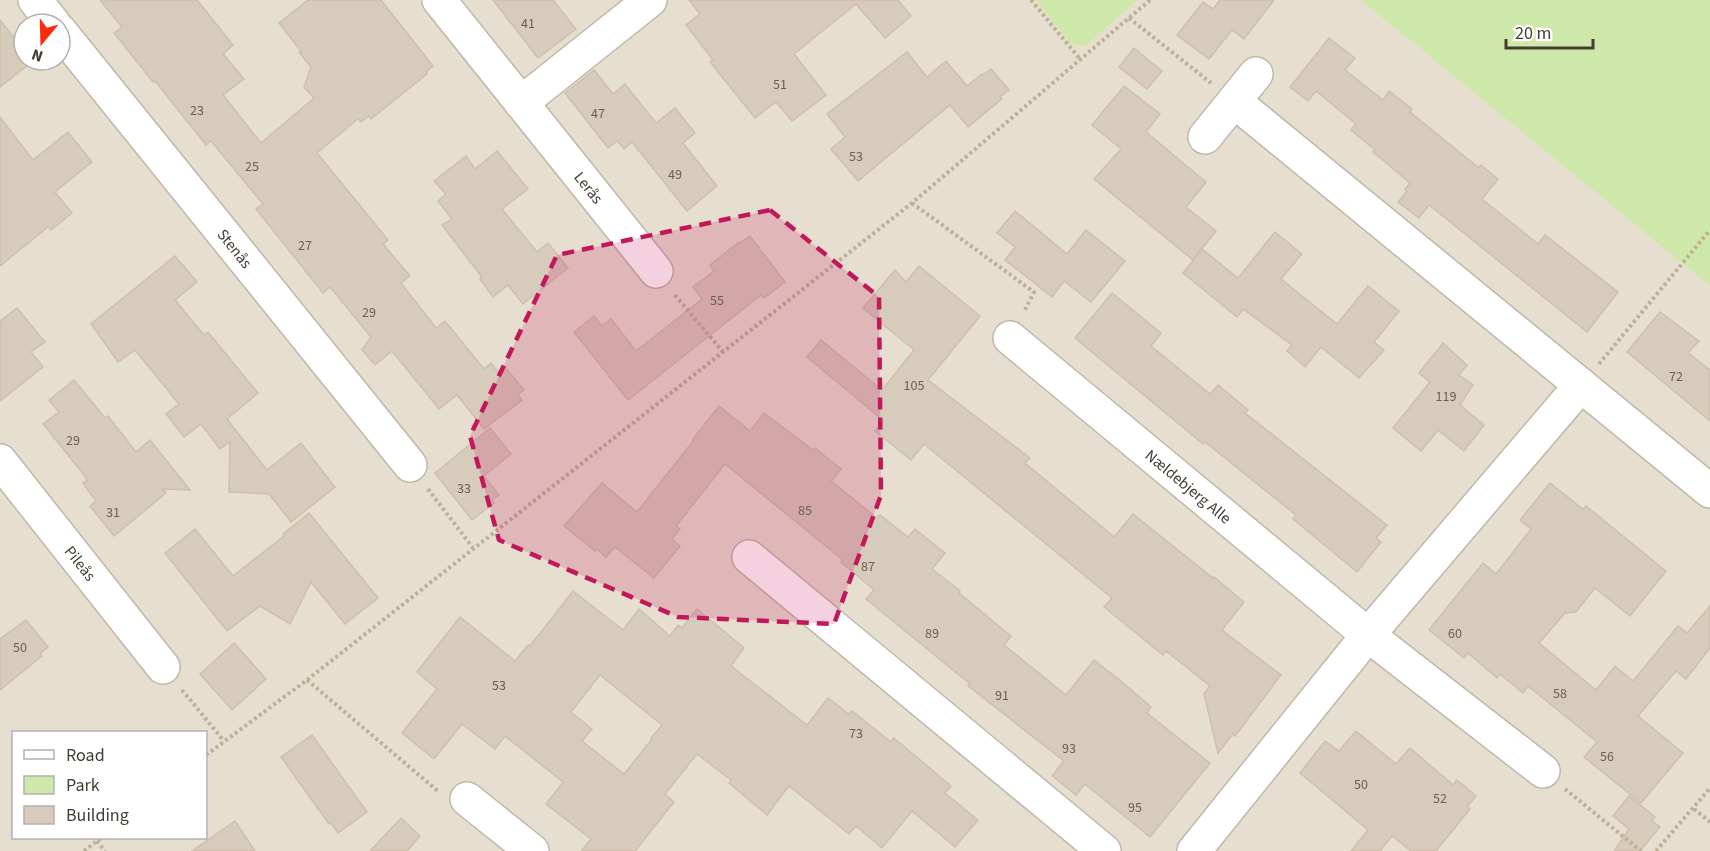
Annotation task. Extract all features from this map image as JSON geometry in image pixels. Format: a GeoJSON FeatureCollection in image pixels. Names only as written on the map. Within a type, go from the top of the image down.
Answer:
{"type":"FeatureCollection","features":[{"type":"Feature","properties":{"kind":"street"},"geometry":{"type":"LineString","coordinates":[[35,0],[44,12]]}},
{"type":"Feature","properties":{"kind":"street","name":"Lerås"},"geometry":{"type":"LineString","coordinates":[[439,0],[656,272]]}},
{"type":"Feature","properties":{"kind":"street"},"geometry":{"type":"LineString","coordinates":[[521,103],[650,0]]}},
{"type":"Feature","properties":{"kind":"street","name":"Stenås"},"geometry":{"type":"LineString","coordinates":[[72,46],[410,465]]}},
{"type":"Feature","properties":{"kind":"street"},"geometry":{"type":"LineString","coordinates":[[1205,137],[1256,74]]}},
{"type":"Feature","properties":{"kind":"street"},"geometry":{"type":"LineString","coordinates":[[1234,101],[1710,491]]}},
{"type":"Feature","properties":{"kind":"street","name":"Nældebjerg Alle"},"geometry":{"type":"LineString","coordinates":[[1010,338],[1368,635],[1543,771]]}},
{"type":"Feature","properties":{"kind":"street"},"geometry":{"type":"LineString","coordinates":[[1194,851],[1368,635],[1581,385]]}},
{"type":"Feature","properties":{"kind":"street","name":"Pileås"},"geometry":{"type":"LineString","coordinates":[[0,461],[163,667]]}},
{"type":"Feature","properties":{"kind":"street"},"geometry":{"type":"LineString","coordinates":[[749,557],[1104,851]]}},
{"type":"Feature","properties":{"kind":"street"},"geometry":{"type":"LineString","coordinates":[[467,799],[532,851]]}},
{"type":"Feature","properties":{"kind":"path"},"geometry":{"type":"LineString","coordinates":[[1030,0],[1080,60]]}},
{"type":"Feature","properties":{"kind":"path"},"geometry":{"type":"LineString","coordinates":[[207,754],[307,680],[912,203],[1149,0]]}},
{"type":"Feature","properties":{"kind":"path"},"geometry":{"type":"LineString","coordinates":[[1129,18],[1234,101]]}},
{"type":"Feature","properties":{"kind":"path"},"geometry":{"type":"LineString","coordinates":[[912,203],[1034,292],[1010,338]]}},
{"type":"Feature","properties":{"kind":"path"},"geometry":{"type":"LineString","coordinates":[[1581,385],[1710,230]]}},
{"type":"Feature","properties":{"kind":"path"},"geometry":{"type":"LineString","coordinates":[[656,272],[723,352]]}},
{"type":"Feature","properties":{"kind":"path"},"geometry":{"type":"LineString","coordinates":[[410,465],[473,548]]}},
{"type":"Feature","properties":{"kind":"path"},"geometry":{"type":"LineString","coordinates":[[163,667],[224,741]]}},
{"type":"Feature","properties":{"kind":"path"},"geometry":{"type":"LineString","coordinates":[[307,680],[449,800],[467,799]]}},
{"type":"Feature","properties":{"kind":"path"},"geometry":{"type":"LineString","coordinates":[[1543,771],[1641,851]]}},
{"type":"Feature","properties":{"kind":"path"},"geometry":{"type":"LineString","coordinates":[[1656,851],[1710,788]]}},
{"type":"Feature","properties":{"kind":"path"},"geometry":{"type":"LineString","coordinates":[[1694,809],[1710,822]]}},
{"type":"Feature","properties":{"kind":"path"},"geometry":{"type":"LineString","coordinates":[[84,851],[99,839],[105,851]]}},
{"type":"Feature","properties":{"kind":"highlighted area"},"geometry":{"type":"Polygon","coordinates":[[[770,210],[879,297],[881,495],[834,624],[678,617],[499,540],[470,436],[557,255],[770,210]]]}},
{"type":"Feature","properties":{"kind":"shaded area"},"geometry":{"type":"Polygon","coordinates":[[[0,0],[1710,0],[1710,851],[0,851],[0,0]]]}},
{"type":"Feature","properties":{"kind":"green space"},"geometry":{"type":"Polygon","coordinates":[[[1036,0],[1137,0],[1086,46],[1071,44],[1036,0]]]}},
{"type":"Feature","properties":{"kind":"green space"},"geometry":{"type":"Polygon","coordinates":[[[1361,0],[1710,0],[1710,286],[1361,0]]]}},
{"type":"Feature","properties":{"kind":"building"},"geometry":{"type":"Polygon","coordinates":[[[100,0],[197,0],[233,45],[223,54],[244,79],[223,95],[261,143],[314,98],[304,87],[311,67],[279,23],[308,0],[381,0],[433,66],[426,72],[427,74],[371,119],[369,116],[361,122],[358,119],[317,153],[388,240],[383,244],[410,276],[401,283],[436,328],[445,321],[484,369],[491,363],[498,372],[505,367],[524,390],[518,394],[522,400],[484,429],[457,395],[439,409],[392,351],[375,365],[362,350],[371,337],[330,287],[323,293],[256,209],[263,204],[211,141],[206,145],[155,81],[153,82],[114,33],[122,27],[100,0]]]}},
{"type":"Feature","properties":{"kind":"building"},"geometry":{"type":"Polygon","coordinates":[[[493,0],[553,0],[576,29],[538,58],[493,0]]]}},
{"type":"Feature","properties":{"kind":"building"},"geometry":{"type":"Polygon","coordinates":[[[689,0],[898,0],[911,16],[885,38],[856,4],[794,54],[826,95],[792,121],[776,102],[755,118],[710,62],[713,60],[686,25],[700,14],[689,0]]]}},
{"type":"Feature","properties":{"kind":"building"},"geometry":{"type":"Polygon","coordinates":[[[1220,0],[1274,0],[1244,39],[1232,30],[1209,59],[1177,35],[1203,2],[1213,9],[1220,0]]]}},
{"type":"Feature","properties":{"kind":"building"},"geometry":{"type":"Polygon","coordinates":[[[0,20],[12,35],[12,72],[19,72],[0,87],[0,20]]]}},
{"type":"Feature","properties":{"kind":"building"},"geometry":{"type":"Polygon","coordinates":[[[1329,38],[1355,58],[1345,70],[1383,100],[1389,91],[1412,109],[1410,112],[1479,168],[1481,165],[1498,179],[1482,199],[1538,244],[1545,235],[1618,292],[1587,332],[1429,205],[1419,218],[1398,202],[1410,183],[1351,130],[1356,124],[1316,91],[1308,101],[1290,87],[1329,38]]]}},
{"type":"Feature","properties":{"kind":"building"},"geometry":{"type":"Polygon","coordinates":[[[1134,48],[1162,71],[1147,89],[1119,67],[1134,48]]]}},
{"type":"Feature","properties":{"kind":"building"},"geometry":{"type":"Polygon","coordinates":[[[907,52],[927,77],[946,61],[967,86],[991,69],[1009,90],[1000,97],[1002,99],[968,127],[950,105],[858,181],[831,149],[845,137],[827,114],[907,52]]]}},
{"type":"Feature","properties":{"kind":"building"},"geometry":{"type":"Polygon","coordinates":[[[594,70],[613,94],[625,84],[656,123],[675,108],[695,133],[683,143],[717,186],[687,211],[632,142],[624,149],[617,141],[608,148],[565,93],[594,70]]]}},
{"type":"Feature","properties":{"kind":"building"},"geometry":{"type":"Polygon","coordinates":[[[1124,86],[1160,114],[1146,132],[1206,182],[1186,207],[1216,231],[1193,260],[1094,179],[1121,149],[1092,125],[1124,86]]]}},
{"type":"Feature","properties":{"kind":"building"},"geometry":{"type":"Polygon","coordinates":[[[0,117],[33,160],[68,132],[92,162],[55,192],[72,213],[51,230],[48,227],[0,266],[0,117]]]}},
{"type":"Feature","properties":{"kind":"building"},"geometry":{"type":"Polygon","coordinates":[[[497,151],[528,189],[502,209],[537,252],[548,243],[568,268],[523,304],[508,285],[493,297],[480,279],[481,276],[442,225],[452,219],[438,201],[445,193],[434,181],[466,156],[475,169],[497,151]]]}},
{"type":"Feature","properties":{"kind":"building"},"geometry":{"type":"Polygon","coordinates":[[[1015,211],[1067,254],[1086,230],[1125,261],[1091,302],[1064,281],[1052,297],[1005,260],[1015,247],[997,233],[1015,211]]]}},
{"type":"Feature","properties":{"kind":"building"},"geometry":{"type":"Polygon","coordinates":[[[1275,232],[1302,254],[1281,279],[1337,324],[1368,286],[1399,311],[1374,342],[1384,350],[1359,378],[1321,347],[1305,367],[1287,351],[1292,345],[1243,309],[1237,317],[1183,273],[1202,249],[1238,278],[1275,232]]]}},
{"type":"Feature","properties":{"kind":"building"},"geometry":{"type":"Polygon","coordinates":[[[750,236],[785,282],[764,298],[761,295],[628,400],[574,332],[594,316],[602,326],[611,319],[636,351],[702,299],[693,287],[714,271],[710,265],[750,236]]]}},
{"type":"Feature","properties":{"kind":"building"},"geometry":{"type":"Polygon","coordinates":[[[175,256],[197,282],[175,300],[204,335],[208,332],[258,393],[227,419],[267,470],[301,443],[335,487],[291,522],[269,494],[229,492],[230,442],[220,449],[201,424],[184,437],[166,414],[179,404],[135,350],[118,362],[91,324],[175,256]]]}},
{"type":"Feature","properties":{"kind":"building"},"geometry":{"type":"Polygon","coordinates":[[[919,266],[980,316],[928,380],[1030,458],[1025,463],[1114,537],[1133,514],[1244,602],[1222,630],[1281,675],[1235,736],[1233,734],[1218,753],[1204,694],[1210,686],[1166,651],[1163,655],[1104,607],[1112,598],[924,444],[911,460],[875,431],[884,421],[807,357],[821,340],[882,390],[914,350],[863,308],[895,270],[906,282],[919,266]]]}},
{"type":"Feature","properties":{"kind":"building"},"geometry":{"type":"Polygon","coordinates":[[[1112,293],[1161,333],[1151,346],[1210,394],[1218,385],[1248,410],[1245,413],[1387,525],[1376,538],[1381,542],[1357,572],[1293,519],[1296,515],[1205,442],[1203,444],[1075,338],[1112,293]]]}},
{"type":"Feature","properties":{"kind":"building"},"geometry":{"type":"Polygon","coordinates":[[[17,308],[45,342],[31,352],[43,367],[0,401],[0,321],[17,308]]]}},
{"type":"Feature","properties":{"kind":"building"},"geometry":{"type":"Polygon","coordinates":[[[1660,312],[1699,341],[1688,353],[1710,370],[1710,421],[1627,352],[1660,312]]]}},
{"type":"Feature","properties":{"kind":"building"},"geometry":{"type":"Polygon","coordinates":[[[1443,343],[1467,365],[1459,375],[1473,385],[1460,405],[1484,425],[1464,451],[1438,430],[1421,451],[1393,428],[1430,382],[1419,373],[1443,343]]]}},
{"type":"Feature","properties":{"kind":"building"},"geometry":{"type":"Polygon","coordinates":[[[74,380],[105,418],[108,416],[136,452],[150,440],[190,490],[163,489],[166,493],[114,536],[90,506],[96,501],[83,483],[88,480],[43,424],[59,412],[49,400],[74,380]]]}},
{"type":"Feature","properties":{"kind":"building"},"geometry":{"type":"Polygon","coordinates":[[[719,406],[750,431],[764,413],[841,469],[831,481],[877,518],[880,515],[908,537],[915,529],[945,553],[932,569],[1011,636],[1004,645],[1066,695],[1094,660],[1151,707],[1147,713],[1210,763],[1150,837],[1085,784],[1076,795],[1052,776],[1064,761],[968,686],[970,684],[866,599],[874,590],[841,562],[843,560],[725,464],[676,526],[680,529],[672,539],[680,546],[654,578],[615,547],[606,557],[564,526],[602,483],[637,512],[719,406]]]}},
{"type":"Feature","properties":{"kind":"building"},"geometry":{"type":"Polygon","coordinates":[[[490,428],[511,454],[484,476],[499,495],[492,500],[494,503],[472,520],[435,473],[490,428]]]}},
{"type":"Feature","properties":{"kind":"building"},"geometry":{"type":"Polygon","coordinates":[[[1550,483],[1583,509],[1586,506],[1666,571],[1630,616],[1595,588],[1576,612],[1565,613],[1539,643],[1596,690],[1615,666],[1633,681],[1678,626],[1687,633],[1710,606],[1710,648],[1686,679],[1676,671],[1638,716],[1683,753],[1641,803],[1584,757],[1597,742],[1528,686],[1523,693],[1500,674],[1497,678],[1468,653],[1464,658],[1429,630],[1483,563],[1496,574],[1531,529],[1520,520],[1550,483]]]}},
{"type":"Feature","properties":{"kind":"building"},"geometry":{"type":"Polygon","coordinates":[[[309,513],[378,598],[345,624],[311,582],[290,624],[260,606],[227,631],[165,553],[195,529],[233,576],[309,513]]]}},
{"type":"Feature","properties":{"kind":"building"},"geometry":{"type":"Polygon","coordinates":[[[573,591],[623,630],[639,609],[670,636],[678,625],[682,628],[697,609],[744,648],[731,666],[807,725],[828,698],[849,714],[852,711],[891,742],[894,738],[951,786],[945,793],[978,820],[955,847],[912,811],[882,848],[856,826],[849,834],[789,786],[767,815],[729,783],[731,780],[697,754],[665,794],[674,802],[635,851],[581,851],[591,839],[546,804],[563,782],[505,736],[495,749],[462,724],[434,759],[402,733],[437,689],[417,672],[460,617],[515,661],[528,645],[530,646],[573,591]],[[600,675],[571,712],[592,729],[582,741],[624,774],[662,725],[600,675]]]}},
{"type":"Feature","properties":{"kind":"building"},"geometry":{"type":"Polygon","coordinates":[[[26,620],[48,647],[40,654],[42,656],[0,690],[0,639],[26,620]]]}},
{"type":"Feature","properties":{"kind":"building"},"geometry":{"type":"Polygon","coordinates":[[[234,643],[266,679],[232,710],[200,674],[234,643]]]}},
{"type":"Feature","properties":{"kind":"building"},"geometry":{"type":"Polygon","coordinates":[[[1356,731],[1396,764],[1410,748],[1453,785],[1457,780],[1476,796],[1467,807],[1470,809],[1436,851],[1411,851],[1392,836],[1380,851],[1351,851],[1368,830],[1300,773],[1325,741],[1339,751],[1356,731]]]}},
{"type":"Feature","properties":{"kind":"building"},"geometry":{"type":"Polygon","coordinates":[[[312,735],[367,812],[338,833],[331,823],[329,824],[281,757],[312,735]]]}},
{"type":"Feature","properties":{"kind":"building"},"geometry":{"type":"Polygon","coordinates":[[[1629,796],[1655,817],[1652,821],[1660,827],[1640,851],[1614,851],[1629,829],[1613,816],[1629,796]]]}},
{"type":"Feature","properties":{"kind":"building"},"geometry":{"type":"Polygon","coordinates":[[[401,818],[420,836],[407,851],[370,851],[401,818]]]}},
{"type":"Feature","properties":{"kind":"building"},"geometry":{"type":"Polygon","coordinates":[[[235,821],[255,851],[192,851],[235,821]]]}}]}
